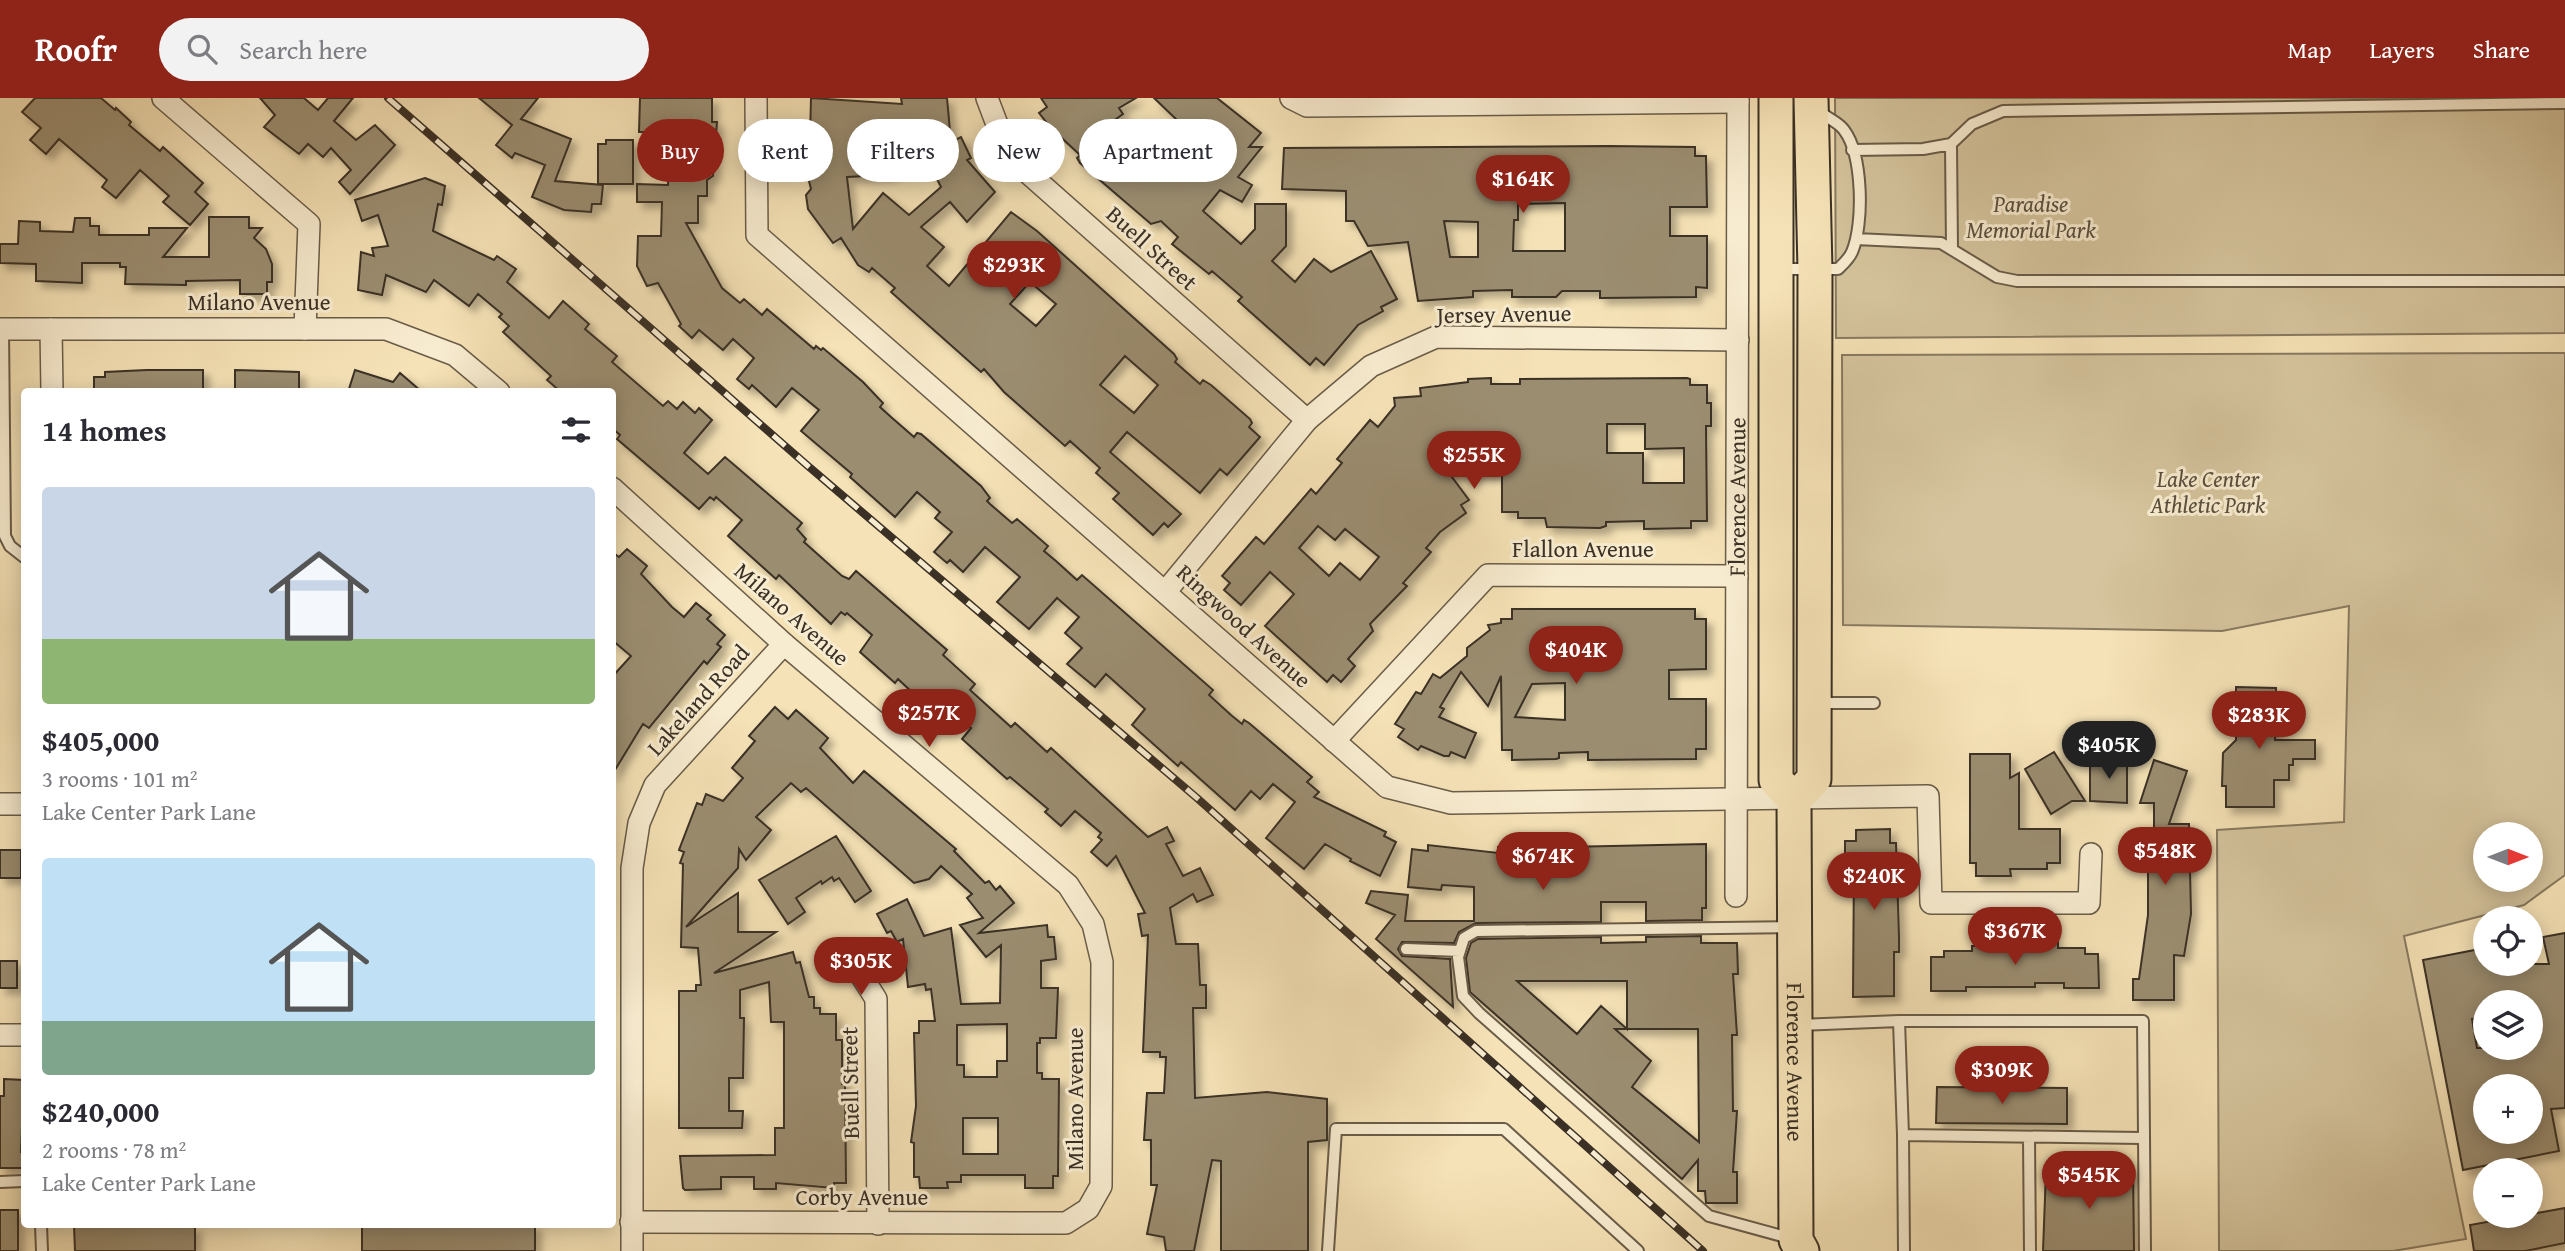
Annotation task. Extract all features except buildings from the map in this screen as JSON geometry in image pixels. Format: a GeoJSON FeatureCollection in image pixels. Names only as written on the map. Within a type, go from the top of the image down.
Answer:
{"type":"FeatureCollection","features":[{"type":"Feature","properties":{"kind":"main road","name":"Florence Avenue"},"geometry":{"type":"LineString","coordinates":[[1776,98],[1776,780],[1794,800],[1796,1247]]}},
{"type":"Feature","properties":{"kind":"main road"},"geometry":{"type":"LineString","coordinates":[[1794,800],[1814,779],[1815,270],[1812,98]]}},
{"type":"Feature","properties":{"kind":"street"},"geometry":{"type":"LineString","coordinates":[[163,98],[309,224],[305,329]]}},
{"type":"Feature","properties":{"kind":"street","name":"Ringwood Avenue"},"geometry":{"type":"LineString","coordinates":[[756,98],[757,235],[1387,787],[1451,803],[1736,802],[1928,796],[1931,903],[2089,903],[2091,854]]}},
{"type":"Feature","properties":{"kind":"street","name":"Buell Street"},"geometry":{"type":"LineString","coordinates":[[987,98],[1009,156],[1307,420]]}},
{"type":"Feature","properties":{"kind":"street"},"geometry":{"type":"LineString","coordinates":[[1291,98],[1307,106],[1738,100]]}},
{"type":"Feature","properties":{"kind":"street","name":"Florence Avenue"},"geometry":{"type":"LineString","coordinates":[[1736,896],[1738,100]]}},
{"type":"Feature","properties":{"kind":"street","name":"Milano Avenue"},"geometry":{"type":"LineString","coordinates":[[2,329],[386,329],[455,355],[494,388]]}},
{"type":"Feature","properties":{"kind":"street"},"geometry":{"type":"LineString","coordinates":[[51,329],[52,388]]}},
{"type":"Feature","properties":{"kind":"street","name":"Jersey Avenue"},"geometry":{"type":"LineString","coordinates":[[1166,592],[1307,420],[1371,366],[1436,337],[1738,340]]}},
{"type":"Feature","properties":{"kind":"street","name":"Milano Avenue"},"geometry":{"type":"LineString","coordinates":[[616,493],[784,644],[1068,885],[1093,924],[1102,962],[1101,1186],[1088,1209]]}},
{"type":"Feature","properties":{"kind":"street","name":"Flallon Avenue"},"geometry":{"type":"LineString","coordinates":[[1334,741],[1488,575],[1737,576]]}},
{"type":"Feature","properties":{"kind":"street","name":"Lakeland Road"},"geometry":{"type":"LineString","coordinates":[[632,1251],[622,1036],[632,868],[639,823],[655,785],[784,644]]}},
{"type":"Feature","properties":{"kind":"street"},"geometry":{"type":"LineString","coordinates":[[0,804],[21,804]]}},
{"type":"Feature","properties":{"kind":"street","name":"Buell Street"},"geometry":{"type":"LineString","coordinates":[[846,951],[876,999],[878,1224]]}},
{"type":"Feature","properties":{"kind":"street"},"geometry":{"type":"LineString","coordinates":[[0,1035],[21,1035]]}},
{"type":"Feature","properties":{"kind":"street","name":"Corby Avenue"},"geometry":{"type":"LineString","coordinates":[[631,1222],[1066,1223],[1088,1209]]}},
{"type":"Feature","properties":{"kind":"lane"},"geometry":{"type":"LineString","coordinates":[[1777,269],[1839,269],[1851,255],[1856,239],[1861,189],[1852,150],[1844,130],[1820,113],[1812,98]]}},
{"type":"Feature","properties":{"kind":"lane"},"geometry":{"type":"LineString","coordinates":[[1852,150],[1923,149],[1951,144],[1972,124],[2003,111],[2565,103]]}},
{"type":"Feature","properties":{"kind":"lane"},"geometry":{"type":"LineString","coordinates":[[1951,144],[1952,249]]}},
{"type":"Feature","properties":{"kind":"lane"},"geometry":{"type":"LineString","coordinates":[[1856,239],[1941,243],[1997,277],[2017,281],[2565,281]]}},
{"type":"Feature","properties":{"kind":"lane"},"geometry":{"type":"LineString","coordinates":[[2,329],[5,536],[10,545],[21,554]]}},
{"type":"Feature","properties":{"kind":"lane"},"geometry":{"type":"LineString","coordinates":[[1815,703],[1874,703]]}},
{"type":"Feature","properties":{"kind":"lane"},"geometry":{"type":"LineString","coordinates":[[1794,927],[1476,931],[1464,938],[1460,951],[1463,996],[1709,1216],[1796,1247]]}},
{"type":"Feature","properties":{"kind":"lane"},"geometry":{"type":"LineString","coordinates":[[1406,948],[1460,951]]}},
{"type":"Feature","properties":{"kind":"lane"},"geometry":{"type":"LineString","coordinates":[[1899,1021],[1904,1251]]}},
{"type":"Feature","properties":{"kind":"lane"},"geometry":{"type":"LineString","coordinates":[[1796,1025],[1899,1021],[2143,1021],[2145,1251]]}},
{"type":"Feature","properties":{"kind":"lane"},"geometry":{"type":"LineString","coordinates":[[1328,1251],[1336,1129],[1504,1129],[1638,1251]]}},
{"type":"Feature","properties":{"kind":"lane"},"geometry":{"type":"LineString","coordinates":[[1903,1135],[2142,1138]]}},
{"type":"Feature","properties":{"kind":"lane"},"geometry":{"type":"LineString","coordinates":[[2029,1138],[2030,1251]]}},
{"type":"Feature","properties":{"kind":"lane"},"geometry":{"type":"LineString","coordinates":[[0,1182],[21,1181]]}},
{"type":"Feature","properties":{"kind":"lane"},"geometry":{"type":"LineString","coordinates":[[41,1228],[42,1251]]}},
{"type":"Feature","properties":{"kind":"green space","name":"Paradise Memorial Park"},"geometry":{"type":"Polygon","coordinates":[[[1835,98],[2565,98],[2565,333],[1836,338],[1835,98]]]}},
{"type":"Feature","properties":{"kind":"green space","name":"Lake Center Athletic Park"},"geometry":{"type":"Polygon","coordinates":[[[2565,353],[2565,875],[2543,891],[2543,822],[2473,822],[2473,892],[2542,892],[2520,906],[2473,906],[2473,918],[2404,936],[2466,1239],[2393,1251],[2219,1251],[2217,830],[2344,822],[2349,606],[2222,631],[1843,625],[1842,355],[2565,353]]]}},
{"type":"Feature","properties":{"kind":"railway"},"geometry":{"type":"LineString","coordinates":[[388,98],[808,466],[1197,798],[1703,1251]]}}]}
